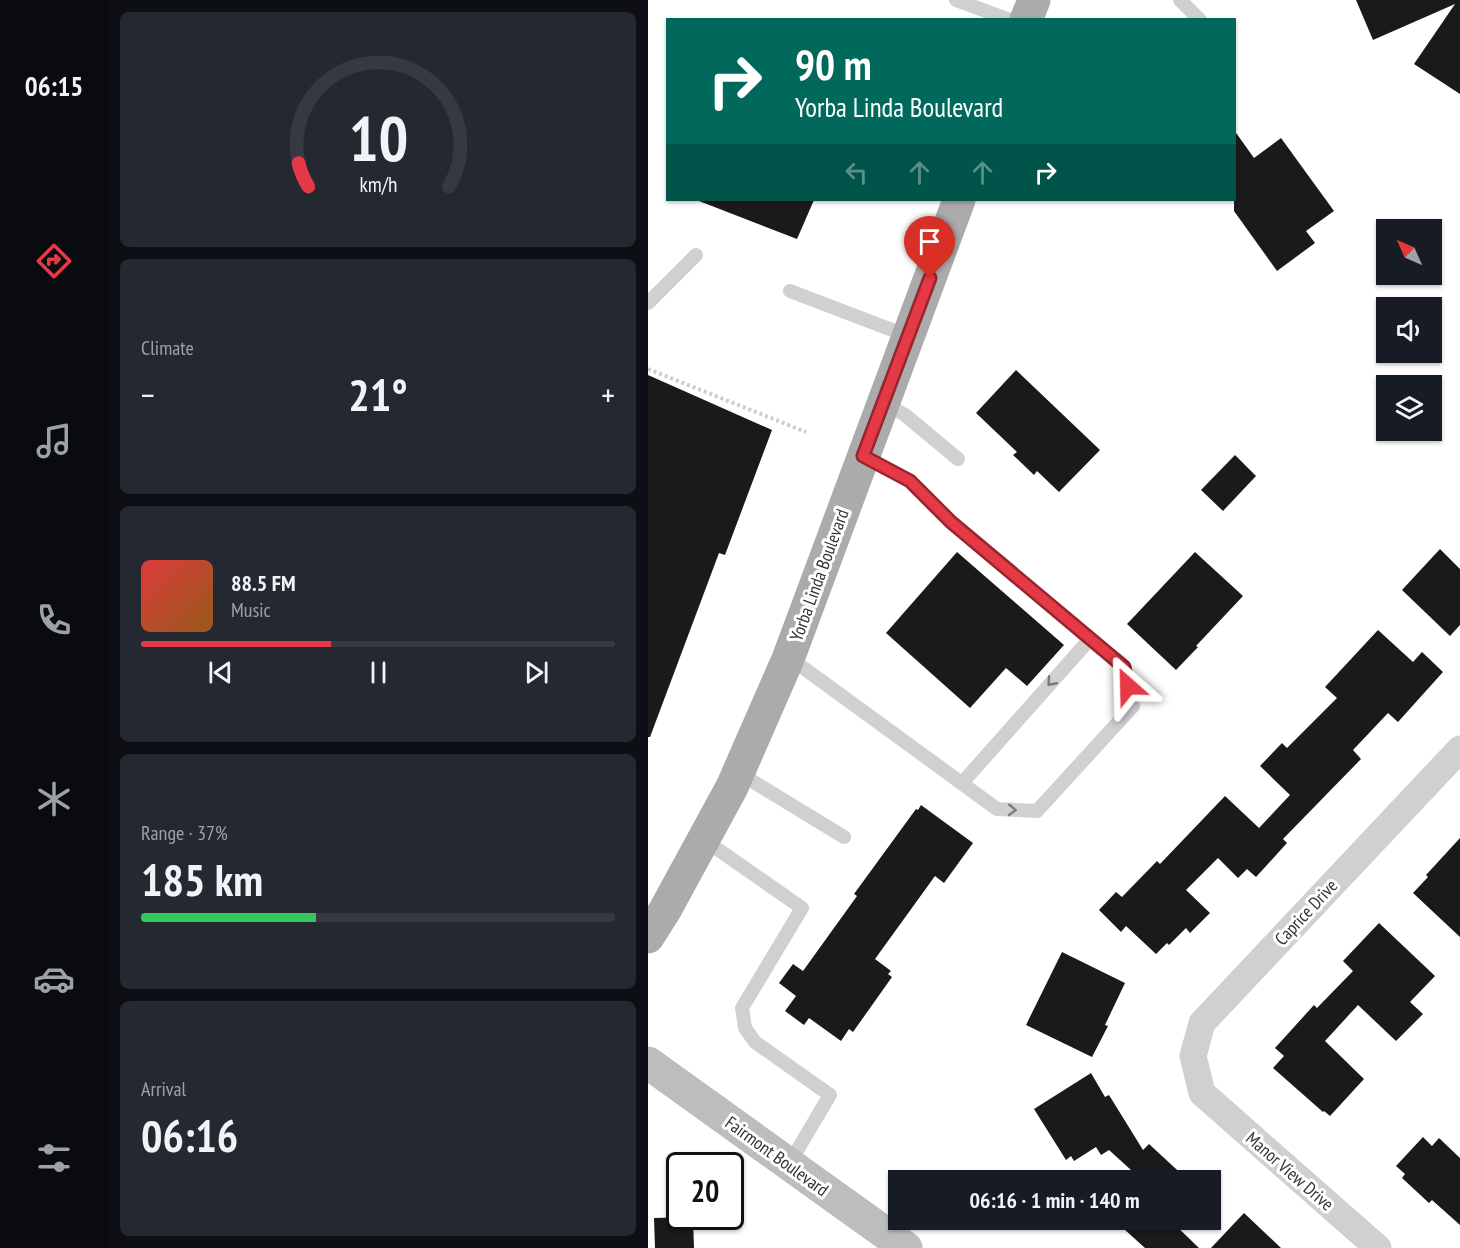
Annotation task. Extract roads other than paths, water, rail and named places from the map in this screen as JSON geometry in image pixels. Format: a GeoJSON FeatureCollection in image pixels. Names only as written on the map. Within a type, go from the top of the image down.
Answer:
{"type":"FeatureCollection","features":[{"type":"Feature","properties":{"kind":"main road"},"geometry":{"type":"LineString","coordinates":[[1027,18],[1034,0]]}},
{"type":"Feature","properties":{"kind":"main road","name":"Yorba Linda Boulevard"},"geometry":{"type":"LineString","coordinates":[[648,937],[739,773],[788,659],[959,201]]}},
{"type":"Feature","properties":{"kind":"main road","name":"Fairmont Boulevard"},"geometry":{"type":"LineString","coordinates":[[648,1064],[906,1248]]}},
{"type":"Feature","properties":{"kind":"street","name":"Caprice Drive"},"geometry":{"type":"LineString","coordinates":[[1202,1093],[1193,1056],[1202,1023],[1460,749]]}},
{"type":"Feature","properties":{"kind":"street","name":"Manor View Drive"},"geometry":{"type":"LineString","coordinates":[[1202,1093],[1378,1248]]}},
{"type":"Feature","properties":{"kind":"lane"},"geometry":{"type":"LineString","coordinates":[[956,0],[1005,18]]}},
{"type":"Feature","properties":{"kind":"lane"},"geometry":{"type":"LineString","coordinates":[[1180,0],[1198,18]]}},
{"type":"Feature","properties":{"kind":"lane"},"geometry":{"type":"LineString","coordinates":[[648,303],[696,255]]}},
{"type":"Feature","properties":{"kind":"lane"},"geometry":{"type":"LineString","coordinates":[[790,291],[909,336]]}},
{"type":"Feature","properties":{"kind":"lane"},"geometry":{"type":"LineString","coordinates":[[884,403],[905,416],[958,459]]}},
{"type":"Feature","properties":{"kind":"lane"},"geometry":{"type":"LineString","coordinates":[[788,659],[997,809],[1037,811],[1133,706],[1124,667],[951,522],[910,481],[863,456]]}},
{"type":"Feature","properties":{"kind":"lane"},"geometry":{"type":"LineString","coordinates":[[962,783],[1090,639]]}},
{"type":"Feature","properties":{"kind":"lane"},"geometry":{"type":"LineString","coordinates":[[739,773],[844,837]]}},
{"type":"Feature","properties":{"kind":"lane"},"geometry":{"type":"LineString","coordinates":[[703,839],[802,908],[742,1008],[745,1028],[755,1042],[830,1095],[789,1164]]}}]}
